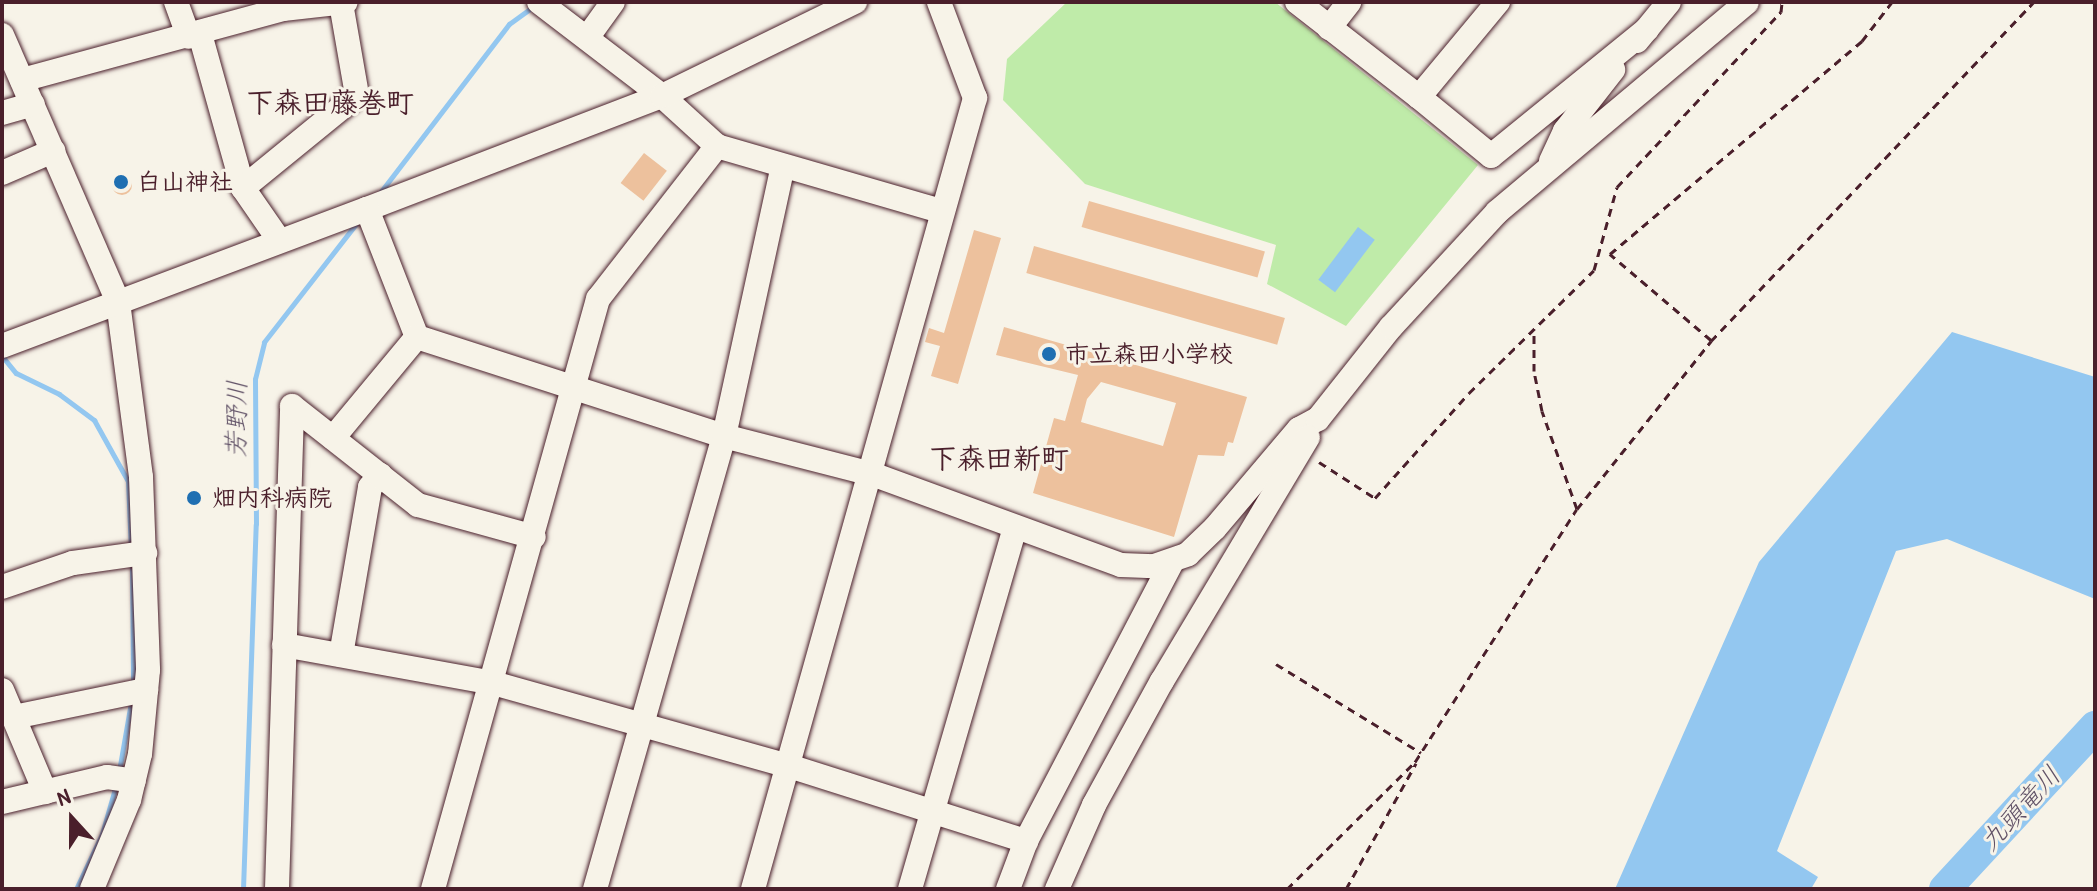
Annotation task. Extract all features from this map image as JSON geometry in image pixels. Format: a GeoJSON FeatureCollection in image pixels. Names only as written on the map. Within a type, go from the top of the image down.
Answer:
{"type":"FeatureCollection","features":[{"type":"Feature","properties":{"kind":"street"},"geometry":{"type":"LineString","coordinates":[[176,2],[195,36],[243,188],[279,240]]}},
{"type":"Feature","properties":{"kind":"street"},"geometry":{"type":"LineString","coordinates":[[22,80],[195,36],[283,9],[344,2],[357,95],[243,188]]}},
{"type":"Feature","properties":{"kind":"street"},"geometry":{"type":"LineString","coordinates":[[539,2],[662,96],[717,146],[941,211]]}},
{"type":"Feature","properties":{"kind":"street"},"geometry":{"type":"LineString","coordinates":[[587,38],[613,2]]}},
{"type":"Feature","properties":{"kind":"street"},"geometry":{"type":"LineString","coordinates":[[2,346],[662,96],[855,2]]}},
{"type":"Feature","properties":{"kind":"street"},"geometry":{"type":"LineString","coordinates":[[753,889],[872,474],[941,211],[975,98],[939,2]]}},
{"type":"Feature","properties":{"kind":"street"},"geometry":{"type":"LineString","coordinates":[[1297,2],[1491,156],[1647,29]]}},
{"type":"Feature","properties":{"kind":"street"},"geometry":{"type":"LineString","coordinates":[[1329,28],[1349,2]]}},
{"type":"Feature","properties":{"kind":"street"},"geometry":{"type":"LineString","coordinates":[[1419,97],[1498,2]]}},
{"type":"Feature","properties":{"kind":"street"},"geometry":{"type":"LineString","coordinates":[[1549,167],[1565,131],[1669,2]]}},
{"type":"Feature","properties":{"kind":"street"},"geometry":{"type":"LineString","coordinates":[[1057,889],[1094,805],[1162,681],[1318,419],[1447,264],[1549,167],[1747,2]]}},
{"type":"Feature","properties":{"kind":"street"},"geometry":{"type":"LineString","coordinates":[[2,35],[118,302],[141,477],[146,690],[134,781],[105,867],[92,889]]}},
{"type":"Feature","properties":{"kind":"street"},"geometry":{"type":"LineString","coordinates":[[2,113],[33,104]]}},
{"type":"Feature","properties":{"kind":"street"},"geometry":{"type":"LineString","coordinates":[[433,889],[534,537],[598,299],[717,146]]}},
{"type":"Feature","properties":{"kind":"street"},"geometry":{"type":"LineString","coordinates":[[2,173],[53,151]]}},
{"type":"Feature","properties":{"kind":"street"},"geometry":{"type":"LineString","coordinates":[[595,889],[724,436],[783,166]]}},
{"type":"Feature","properties":{"kind":"street"},"geometry":{"type":"LineString","coordinates":[[367,209],[417,337]]}},
{"type":"Feature","properties":{"kind":"street"},"geometry":{"type":"LineString","coordinates":[[417,337],[724,436],[872,474],[1121,565],[1172,562],[1188,554],[1215,528],[1299,429],[1318,419]]}},
{"type":"Feature","properties":{"kind":"street"},"geometry":{"type":"LineString","coordinates":[[333,438],[417,337]]}},
{"type":"Feature","properties":{"kind":"street"},"geometry":{"type":"LineString","coordinates":[[277,889],[292,406],[418,505],[534,537]]}},
{"type":"Feature","properties":{"kind":"street"},"geometry":{"type":"LineString","coordinates":[[341,655],[370,487],[380,475]]}},
{"type":"Feature","properties":{"kind":"street"},"geometry":{"type":"LineString","coordinates":[[910,889],[1015,527]]}},
{"type":"Feature","properties":{"kind":"street"},"geometry":{"type":"LineString","coordinates":[[2,587],[73,563],[145,553]]}},
{"type":"Feature","properties":{"kind":"street"},"geometry":{"type":"LineString","coordinates":[[1008,889],[1026,841],[1172,562]]}},
{"type":"Feature","properties":{"kind":"street"},"geometry":{"type":"LineString","coordinates":[[284,645],[493,683],[641,729],[789,766],[1026,841]]}},
{"type":"Feature","properties":{"kind":"street"},"geometry":{"type":"LineString","coordinates":[[2,690],[45,792]]}},
{"type":"Feature","properties":{"kind":"street"},"geometry":{"type":"LineString","coordinates":[[14,717],[146,690]]}},
{"type":"Feature","properties":{"kind":"street"},"geometry":{"type":"LineString","coordinates":[[2,802],[107,777],[134,781]]}},
{"type":"Feature","properties":{"kind":"path"},"geometry":{"type":"LineString","coordinates":[[1300,449],[1375,498],[1534,329],[1594,270],[1617,187],[1781,12],[1782,2]]}},
{"type":"Feature","properties":{"kind":"path"},"geometry":{"type":"LineString","coordinates":[[1711,341],[1610,254],[1862,41],[1892,2]]}},
{"type":"Feature","properties":{"kind":"path"},"geometry":{"type":"LineString","coordinates":[[1346,889],[1422,751],[1577,509],[1711,341],[2034,2]]}},
{"type":"Feature","properties":{"kind":"path"},"geometry":{"type":"LineString","coordinates":[[1534,329],[1534,371],[1542,411],[1577,509]]}},
{"type":"Feature","properties":{"kind":"path"},"geometry":{"type":"LineString","coordinates":[[1276,664],[1422,751]]}},
{"type":"Feature","properties":{"kind":"path"},"geometry":{"type":"LineString","coordinates":[[1287,889],[1422,751]]}},
{"type":"Feature","properties":{"kind":"green space"},"geometry":{"type":"Polygon","coordinates":[[[1067,2],[1275,2],[1478,165],[1346,326],[1267,284],[1276,245],[1085,184],[1003,100],[1007,59],[1067,2]]]}},
{"type":"Feature","properties":{"kind":"water"},"geometry":{"type":"Polygon","coordinates":[[[1358,227],[1375,240],[1335,292],[1318,280],[1358,227]]]}},
{"type":"Feature","properties":{"kind":"water"},"geometry":{"type":"Polygon","coordinates":[[[1952,332],[2095,377],[2095,599],[1947,539],[1896,551],[1777,851],[1818,877],[1811,889],[1615,889],[1759,562],[1952,332]]]}},
{"type":"Feature","properties":{"kind":"building"},"geometry":{"type":"Polygon","coordinates":[[[644,153],[667,171],[643,201],[621,183],[644,153]]]}},
{"type":"Feature","properties":{"kind":"building"},"geometry":{"type":"Polygon","coordinates":[[[118,175],[126,175],[132,185],[126,195],[118,195],[112,189],[112,181],[118,175]]]}},
{"type":"Feature","properties":{"kind":"building"},"geometry":{"type":"Polygon","coordinates":[[[1089,201],[1265,251],[1257,277],[1082,227],[1089,201]]]}},
{"type":"Feature","properties":{"kind":"building"},"geometry":{"type":"Polygon","coordinates":[[[974,230],[1001,238],[958,384],[931,376],[940,346],[925,342],[929,328],[944,333],[974,230]]]}},
{"type":"Feature","properties":{"kind":"building"},"geometry":{"type":"Polygon","coordinates":[[[1034,246],[1285,318],[1277,345],[1026,273],[1034,246]]]}},
{"type":"Feature","properties":{"kind":"building"},"geometry":{"type":"Polygon","coordinates":[[[1004,327],[1247,397],[1233,443],[1228,442],[1224,456],[1198,455],[1174,537],[1033,493],[1054,418],[1065,421],[1078,375],[996,355],[1004,327]],[[1101,382],[1087,399],[1081,422],[1163,446],[1176,403],[1101,382]]]}},
{"type":"Feature","properties":{"kind":"waterway","name":"芳野川"},"geometry":{"type":"LineString","coordinates":[[379,194],[509,24],[535,5]]}},
{"type":"Feature","properties":{"kind":"waterway","name":"芳野川"},"geometry":{"type":"LineString","coordinates":[[243,889],[256,524],[255,379],[264,342],[356,224]]}},
{"type":"Feature","properties":{"kind":"waterway"},"geometry":{"type":"LineString","coordinates":[[2,356],[16,373],[59,394],[94,420],[128,481],[131,549]]}},
{"type":"Feature","properties":{"kind":"waterway"},"geometry":{"type":"LineString","coordinates":[[132,563],[133,685]]}},
{"type":"Feature","properties":{"kind":"waterway"},"geometry":{"type":"LineString","coordinates":[[119,771],[131,702]]}},
{"type":"Feature","properties":{"kind":"waterway","name":"九頭竜川"},"geometry":{"type":"LineString","coordinates":[[1945,889],[2095,727]]}},
{"type":"Feature","properties":{"kind":"waterway"},"geometry":{"type":"LineString","coordinates":[[76,889],[102,834],[116,785]]}},
{"type":"Feature","properties":{"kind":"place","name":"白山神社"},"geometry":{"type":"Point","coordinates":[121,182]}},
{"type":"Feature","properties":{"kind":"place","name":"市立森田小学校"},"geometry":{"type":"Point","coordinates":[1049,354]}},
{"type":"Feature","properties":{"kind":"place","name":"畑内科病院"},"geometry":{"type":"Point","coordinates":[194,498]}},
{"type":"Feature","properties":{"kind":"district","name":"下森田藤巻町"},"geometry":{"type":"Point","coordinates":[330,102]}},
{"type":"Feature","properties":{"kind":"district","name":"下森田新町"},"geometry":{"type":"Point","coordinates":[999,458]}}]}
